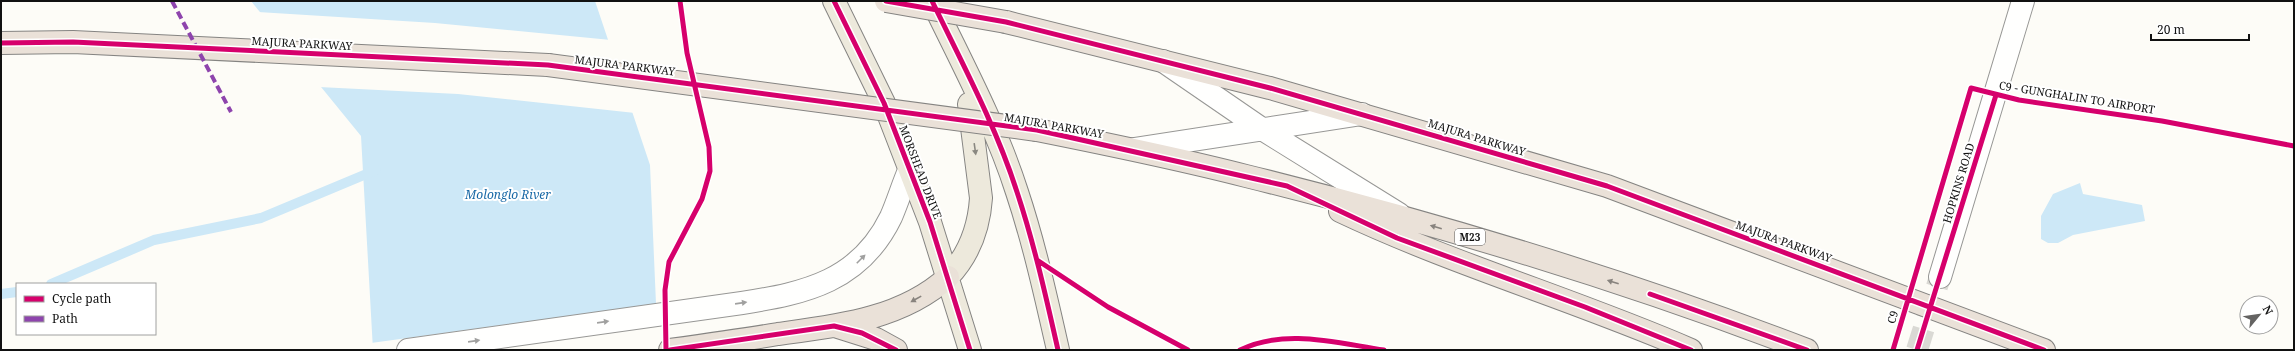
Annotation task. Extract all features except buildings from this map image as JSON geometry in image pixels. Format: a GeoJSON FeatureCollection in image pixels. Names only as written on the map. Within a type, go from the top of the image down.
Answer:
{"type":"FeatureCollection","features":[{"type":"Feature","properties":{"kind":"highway","name":"MAJURA PARKWAY"},"geometry":{"type":"LineString","coordinates":[[886,1],[1006,22],[1160,60],[1364,113],[1607,186],[2044,350]]}},
{"type":"Feature","properties":{"kind":"highway","name":"MAJURA PARKWAY"},"geometry":{"type":"LineString","coordinates":[[1,43],[73,42],[548,65],[1037,130],[1287,186],[1407,218],[1534,256],[1636,289],[1807,350]]}},
{"type":"Feature","properties":{"kind":"highway"},"geometry":{"type":"LineString","coordinates":[[1287,186],[1397,238],[1586,307],[1691,350]]}},
{"type":"Feature","properties":{"kind":"highway"},"geometry":{"type":"LineString","coordinates":[[670,350],[834,326],[858,321],[896,309],[931,290],[948,277]]}},
{"type":"Feature","properties":{"kind":"highway"},"geometry":{"type":"LineString","coordinates":[[834,326],[862,333],[887,344],[896,350]]}},
{"type":"Feature","properties":{"kind":"main road","name":"MORSHEAD DRIVE"},"geometry":{"type":"LineString","coordinates":[[834,1],[884,103],[910,168],[948,277],[968,342]]}},
{"type":"Feature","properties":{"kind":"main road"},"geometry":{"type":"LineString","coordinates":[[932,1],[985,110],[1009,171],[1037,260],[1058,350]]}},
{"type":"Feature","properties":{"kind":"main road"},"geometry":{"type":"LineString","coordinates":[[948,277],[960,263],[973,238],[977,227],[981,198],[964,69]]}},
{"type":"Feature","properties":{"kind":"street","name":"HOPKINS ROAD"},"geometry":{"type":"LineString","coordinates":[[1940,277],[2023,1]]}},
{"type":"Feature","properties":{"kind":"street"},"geometry":{"type":"LineString","coordinates":[[1160,60],[1262,129],[1407,218]]}},
{"type":"Feature","properties":{"kind":"street"},"geometry":{"type":"LineString","coordinates":[[1131,150],[1364,113]]}},
{"type":"Feature","properties":{"kind":"street"},"geometry":{"type":"LineString","coordinates":[[408,350],[766,299],[799,292],[825,282],[846,271],[860,260],[878,239],[891,216],[910,168]]}},
{"type":"Feature","properties":{"kind":"water","name":"Molonglo River"},"geometry":{"type":"Polygon","coordinates":[[[251,1],[595,1],[650,165],[658,350],[373,350],[361,136],[251,1]]]}},
{"type":"Feature","properties":{"kind":"water"},"geometry":{"type":"Polygon","coordinates":[[[2080,183],[2083,194],[2142,205],[2145,221],[2073,235],[2058,243],[2048,243],[2041,239],[2041,216],[2053,194],[2080,183]]]}},
{"type":"Feature","properties":{"kind":"pier"},"geometry":{"type":"Polygon","coordinates":[[[258,12],[435,23],[611,40],[635,113],[458,94],[319,87],[258,12]]]}},
{"type":"Feature","properties":{"kind":"pier"},"geometry":{"type":"Polygon","coordinates":[[[658,304],[660,350],[371,350],[371,343],[658,304]]]}},
{"type":"Feature","properties":{"kind":"waterway"},"geometry":{"type":"LineString","coordinates":[[53,283],[154,240],[261,218],[376,170]]}},
{"type":"Feature","properties":{"kind":"waterway"},"geometry":{"type":"LineString","coordinates":[[1,294],[16,292]]}},
{"type":"Feature","properties":{"kind":"tunnel"},"geometry":{"type":"LineString","coordinates":[[1917,350],[1940,277]]}},
{"type":"Feature","properties":{"kind":"marked path"},"geometry":{"type":"LineString","coordinates":[[172,1],[231,112]]}},
{"type":"Feature","properties":{"kind":"cycle path"},"geometry":{"type":"LineString","coordinates":[[666,350],[665,290],[669,262],[702,199],[710,171],[709,147],[687,53],[680,1]]}},
{"type":"Feature","properties":{"kind":"cycle path"},"geometry":{"type":"LineString","coordinates":[[834,1],[884,103],[930,222],[970,350]]}},
{"type":"Feature","properties":{"kind":"cycle path"},"geometry":{"type":"LineString","coordinates":[[886,1],[1006,22],[1270,88],[1607,186],[2044,350]]}},
{"type":"Feature","properties":{"kind":"cycle path"},"geometry":{"type":"LineString","coordinates":[[932,1],[978,95],[1009,167],[1034,250],[1058,350]]}},
{"type":"Feature","properties":{"kind":"cycle path"},"geometry":{"type":"LineString","coordinates":[[1,43],[73,42],[548,65],[1037,130],[1287,186],[1397,238],[1585,307],[1691,350]]}},
{"type":"Feature","properties":{"kind":"cycle path","name":"C9 - GUNGHALIN TO AIRPORT"},"geometry":{"type":"LineString","coordinates":[[1893,350],[1971,88],[2019,100],[2162,121],[2294,146]]}},
{"type":"Feature","properties":{"kind":"cycle path","name":"C9 - GUNGHALIN TO AIRPORT"},"geometry":{"type":"LineString","coordinates":[[1917,350],[1996,95]]}},
{"type":"Feature","properties":{"kind":"cycle path"},"geometry":{"type":"LineString","coordinates":[[1037,260],[1108,307],[1188,350]]}},
{"type":"Feature","properties":{"kind":"cycle path"},"geometry":{"type":"LineString","coordinates":[[1650,294],[1807,350]]}},
{"type":"Feature","properties":{"kind":"cycle path"},"geometry":{"type":"LineString","coordinates":[[670,350],[834,326],[862,333],[896,350]]}},
{"type":"Feature","properties":{"kind":"cycle path"},"geometry":{"type":"LineString","coordinates":[[1240,350],[1257,343],[1293,338],[1329,341],[1384,350]]}}]}
